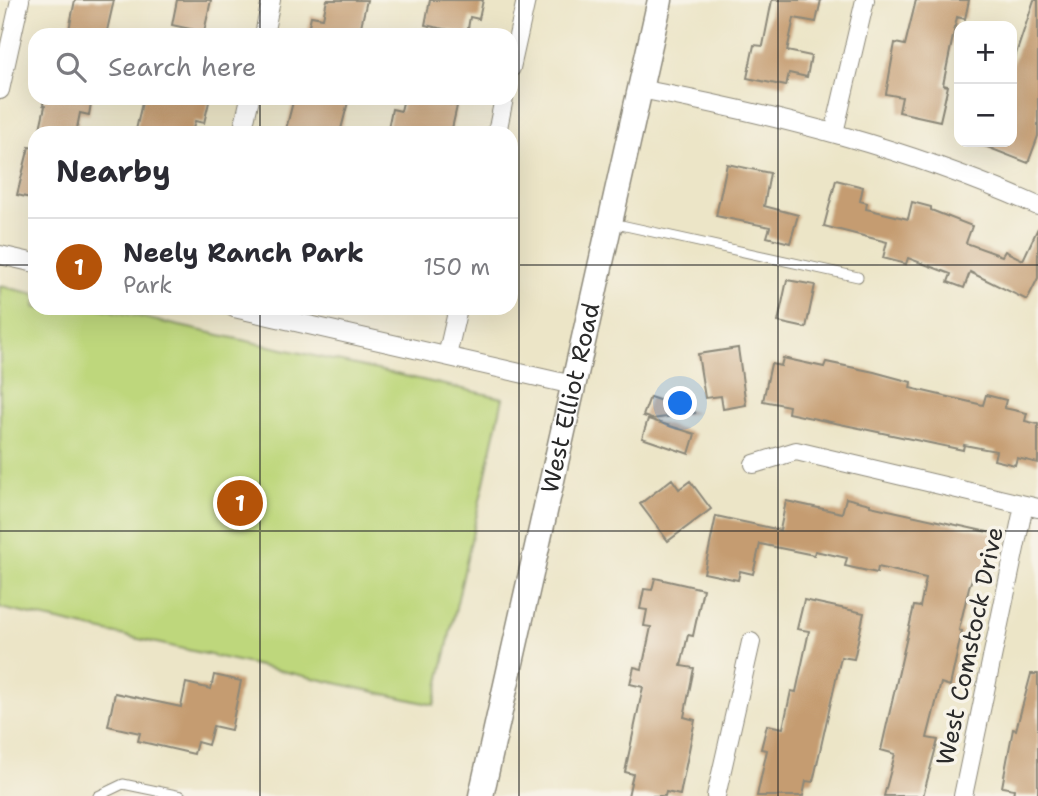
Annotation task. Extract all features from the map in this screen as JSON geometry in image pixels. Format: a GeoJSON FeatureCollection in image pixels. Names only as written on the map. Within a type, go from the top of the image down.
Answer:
{"type":"FeatureCollection","features":[{"type":"Feature","properties":{"kind":"main road","name":"West Elliot Road"},"geometry":{"type":"LineString","coordinates":[[481,796],[660,0]]}},
{"type":"Feature","properties":{"kind":"street"},"geometry":{"type":"LineString","coordinates":[[0,90],[20,0]]}},
{"type":"Feature","properties":{"kind":"street"},"geometry":{"type":"LineString","coordinates":[[265,28],[271,0]]}},
{"type":"Feature","properties":{"kind":"street"},"geometry":{"type":"LineString","coordinates":[[518,36],[526,0]]}},
{"type":"Feature","properties":{"kind":"street"},"geometry":{"type":"LineString","coordinates":[[834,133],[865,0]]}},
{"type":"Feature","properties":{"kind":"street"},"geometry":{"type":"LineString","coordinates":[[640,89],[728,105],[834,133],[979,180],[1038,206]]}},
{"type":"Feature","properties":{"kind":"street"},"geometry":{"type":"LineString","coordinates":[[244,126],[248,105]]}},
{"type":"Feature","properties":{"kind":"street"},"geometry":{"type":"LineString","coordinates":[[498,126],[503,105]]}},
{"type":"Feature","properties":{"kind":"street"},"geometry":{"type":"LineString","coordinates":[[0,255],[28,261]]}},
{"type":"Feature","properties":{"kind":"street"},"geometry":{"type":"LineString","coordinates":[[265,315],[573,385]]}},
{"type":"Feature","properties":{"kind":"street"},"geometry":{"type":"LineString","coordinates":[[447,356],[456,315]]}},
{"type":"Feature","properties":{"kind":"street"},"geometry":{"type":"LineString","coordinates":[[754,464],[796,451],[1031,506]]}},
{"type":"Feature","properties":{"kind":"street","name":"West Comstock Drive"},"geometry":{"type":"LineString","coordinates":[[963,796],[1031,506]]}},
{"type":"Feature","properties":{"kind":"street"},"geometry":{"type":"LineString","coordinates":[[716,796],[751,642]]}},
{"type":"Feature","properties":{"kind":"lane"},"geometry":{"type":"LineString","coordinates":[[610,222],[858,277]]}},
{"type":"Feature","properties":{"kind":"lane"},"geometry":{"type":"LineString","coordinates":[[98,796],[123,784],[181,796]]}},
{"type":"Feature","properties":{"kind":"green space"},"geometry":{"type":"Polygon","coordinates":[[[0,286],[28,292],[28,315],[130,315],[503,398],[434,705],[0,608],[0,286]]]}},
{"type":"Feature","properties":{"kind":"building"},"geometry":{"type":"Polygon","coordinates":[[[75,0],[114,0],[108,28],[69,28],[75,0]]]}},
{"type":"Feature","properties":{"kind":"building"},"geometry":{"type":"Polygon","coordinates":[[[177,0],[211,0],[205,28],[172,25],[177,0]]]}},
{"type":"Feature","properties":{"kind":"building"},"geometry":{"type":"Polygon","coordinates":[[[327,0],[367,0],[361,28],[308,28],[311,16],[323,18],[327,0]]]}},
{"type":"Feature","properties":{"kind":"building"},"geometry":{"type":"Polygon","coordinates":[[[430,0],[483,0],[479,19],[470,17],[468,28],[425,25],[430,0]]]}},
{"type":"Feature","properties":{"kind":"building"},"geometry":{"type":"Polygon","coordinates":[[[772,0],[821,0],[816,22],[794,18],[787,51],[811,56],[807,77],[789,73],[786,86],[747,78],[754,45],[763,46],[772,0]]]}},
{"type":"Feature","properties":{"kind":"building"},"geometry":{"type":"Polygon","coordinates":[[[916,0],[969,0],[965,19],[957,17],[954,21],[943,85],[948,86],[940,121],[899,112],[902,97],[886,94],[895,43],[905,45],[916,0]]]}},
{"type":"Feature","properties":{"kind":"building"},"geometry":{"type":"Polygon","coordinates":[[[1034,0],[1038,0],[1038,136],[1028,163],[987,147],[1017,147],[1017,51],[1034,0]]]}},
{"type":"Feature","properties":{"kind":"building"},"geometry":{"type":"Polygon","coordinates":[[[43,105],[91,105],[89,115],[80,113],[77,126],[41,126],[45,106],[43,105]]]}},
{"type":"Feature","properties":{"kind":"building"},"geometry":{"type":"Polygon","coordinates":[[[141,105],[208,105],[204,123],[195,121],[194,126],[137,126],[141,105]]]}},
{"type":"Feature","properties":{"kind":"building"},"geometry":{"type":"Polygon","coordinates":[[[292,105],[347,105],[342,126],[287,126],[292,105]]]}},
{"type":"Feature","properties":{"kind":"building"},"geometry":{"type":"Polygon","coordinates":[[[402,105],[457,106],[453,126],[388,126],[392,109],[401,111],[402,105]]]}},
{"type":"Feature","properties":{"kind":"building"},"geometry":{"type":"Polygon","coordinates":[[[28,151],[28,197],[17,195],[28,151]]]}},
{"type":"Feature","properties":{"kind":"building"},"geometry":{"type":"Polygon","coordinates":[[[727,164],[770,173],[764,206],[798,215],[790,243],[767,237],[770,227],[716,216],[727,164]]]}},
{"type":"Feature","properties":{"kind":"building"},"geometry":{"type":"Polygon","coordinates":[[[836,180],[863,187],[860,201],[867,203],[866,209],[908,219],[912,202],[931,207],[931,210],[972,226],[966,243],[1002,256],[1005,251],[1023,260],[1038,228],[1038,278],[1027,300],[970,272],[964,288],[948,282],[951,274],[908,258],[906,264],[883,258],[887,242],[824,226],[836,180]]]}},
{"type":"Feature","properties":{"kind":"building"},"geometry":{"type":"Polygon","coordinates":[[[787,280],[815,285],[806,328],[778,322],[787,280]]]}},
{"type":"Feature","properties":{"kind":"building"},"geometry":{"type":"Polygon","coordinates":[[[738,348],[746,405],[723,409],[721,396],[705,398],[698,354],[738,348]]]}},
{"type":"Feature","properties":{"kind":"building"},"geometry":{"type":"Polygon","coordinates":[[[783,358],[824,367],[826,362],[874,372],[911,382],[910,388],[983,405],[986,395],[1006,400],[1004,408],[1027,413],[1025,421],[1038,424],[1038,463],[1017,458],[1015,465],[994,460],[996,451],[964,445],[963,450],[788,413],[789,406],[763,401],[771,364],[781,366],[783,358]]]}},
{"type":"Feature","properties":{"kind":"building"},"geometry":{"type":"Polygon","coordinates":[[[650,397],[696,413],[652,419],[643,416],[650,397]]]}},
{"type":"Feature","properties":{"kind":"building"},"geometry":{"type":"Polygon","coordinates":[[[648,419],[695,434],[689,454],[642,438],[648,419]]]}},
{"type":"Feature","properties":{"kind":"building"},"geometry":{"type":"Polygon","coordinates":[[[672,479],[679,489],[690,481],[711,509],[668,541],[640,504],[672,479]]]}},
{"type":"Feature","properties":{"kind":"building"},"geometry":{"type":"Polygon","coordinates":[[[846,498],[870,506],[997,534],[987,583],[972,579],[969,587],[950,686],[941,683],[927,738],[938,740],[923,796],[884,796],[895,754],[881,750],[914,606],[920,607],[926,578],[878,567],[877,573],[845,566],[847,558],[815,551],[814,555],[760,544],[753,574],[740,571],[738,580],[704,573],[716,516],[780,530],[786,501],[842,513],[846,498]]]}},
{"type":"Feature","properties":{"kind":"building"},"geometry":{"type":"Polygon","coordinates":[[[655,578],[703,589],[693,636],[688,635],[681,666],[694,668],[684,717],[695,720],[680,795],[666,792],[665,796],[628,796],[633,774],[625,772],[643,687],[630,684],[634,667],[642,669],[651,627],[644,626],[647,610],[640,609],[644,589],[652,590],[655,578]]]}},
{"type":"Feature","properties":{"kind":"building"},"geometry":{"type":"Polygon","coordinates":[[[804,600],[864,613],[854,659],[841,657],[813,782],[806,781],[803,796],[757,796],[767,750],[761,749],[767,725],[783,728],[791,691],[796,692],[809,631],[797,629],[804,600]]]}},
{"type":"Feature","properties":{"kind":"building"},"geometry":{"type":"Polygon","coordinates":[[[1031,674],[1038,674],[1038,796],[1013,796],[1014,789],[1002,787],[1013,729],[1016,730],[1031,674]]]}},
{"type":"Feature","properties":{"kind":"building"},"geometry":{"type":"Polygon","coordinates":[[[214,675],[241,681],[231,730],[213,726],[208,745],[197,742],[194,754],[138,741],[140,733],[108,726],[115,693],[181,707],[186,683],[211,689],[214,675]]]}},
{"type":"Feature","properties":{"kind":"place","name":"Neely Ranch Park"},"geometry":{"type":"Point","coordinates":[240,503]}}]}
